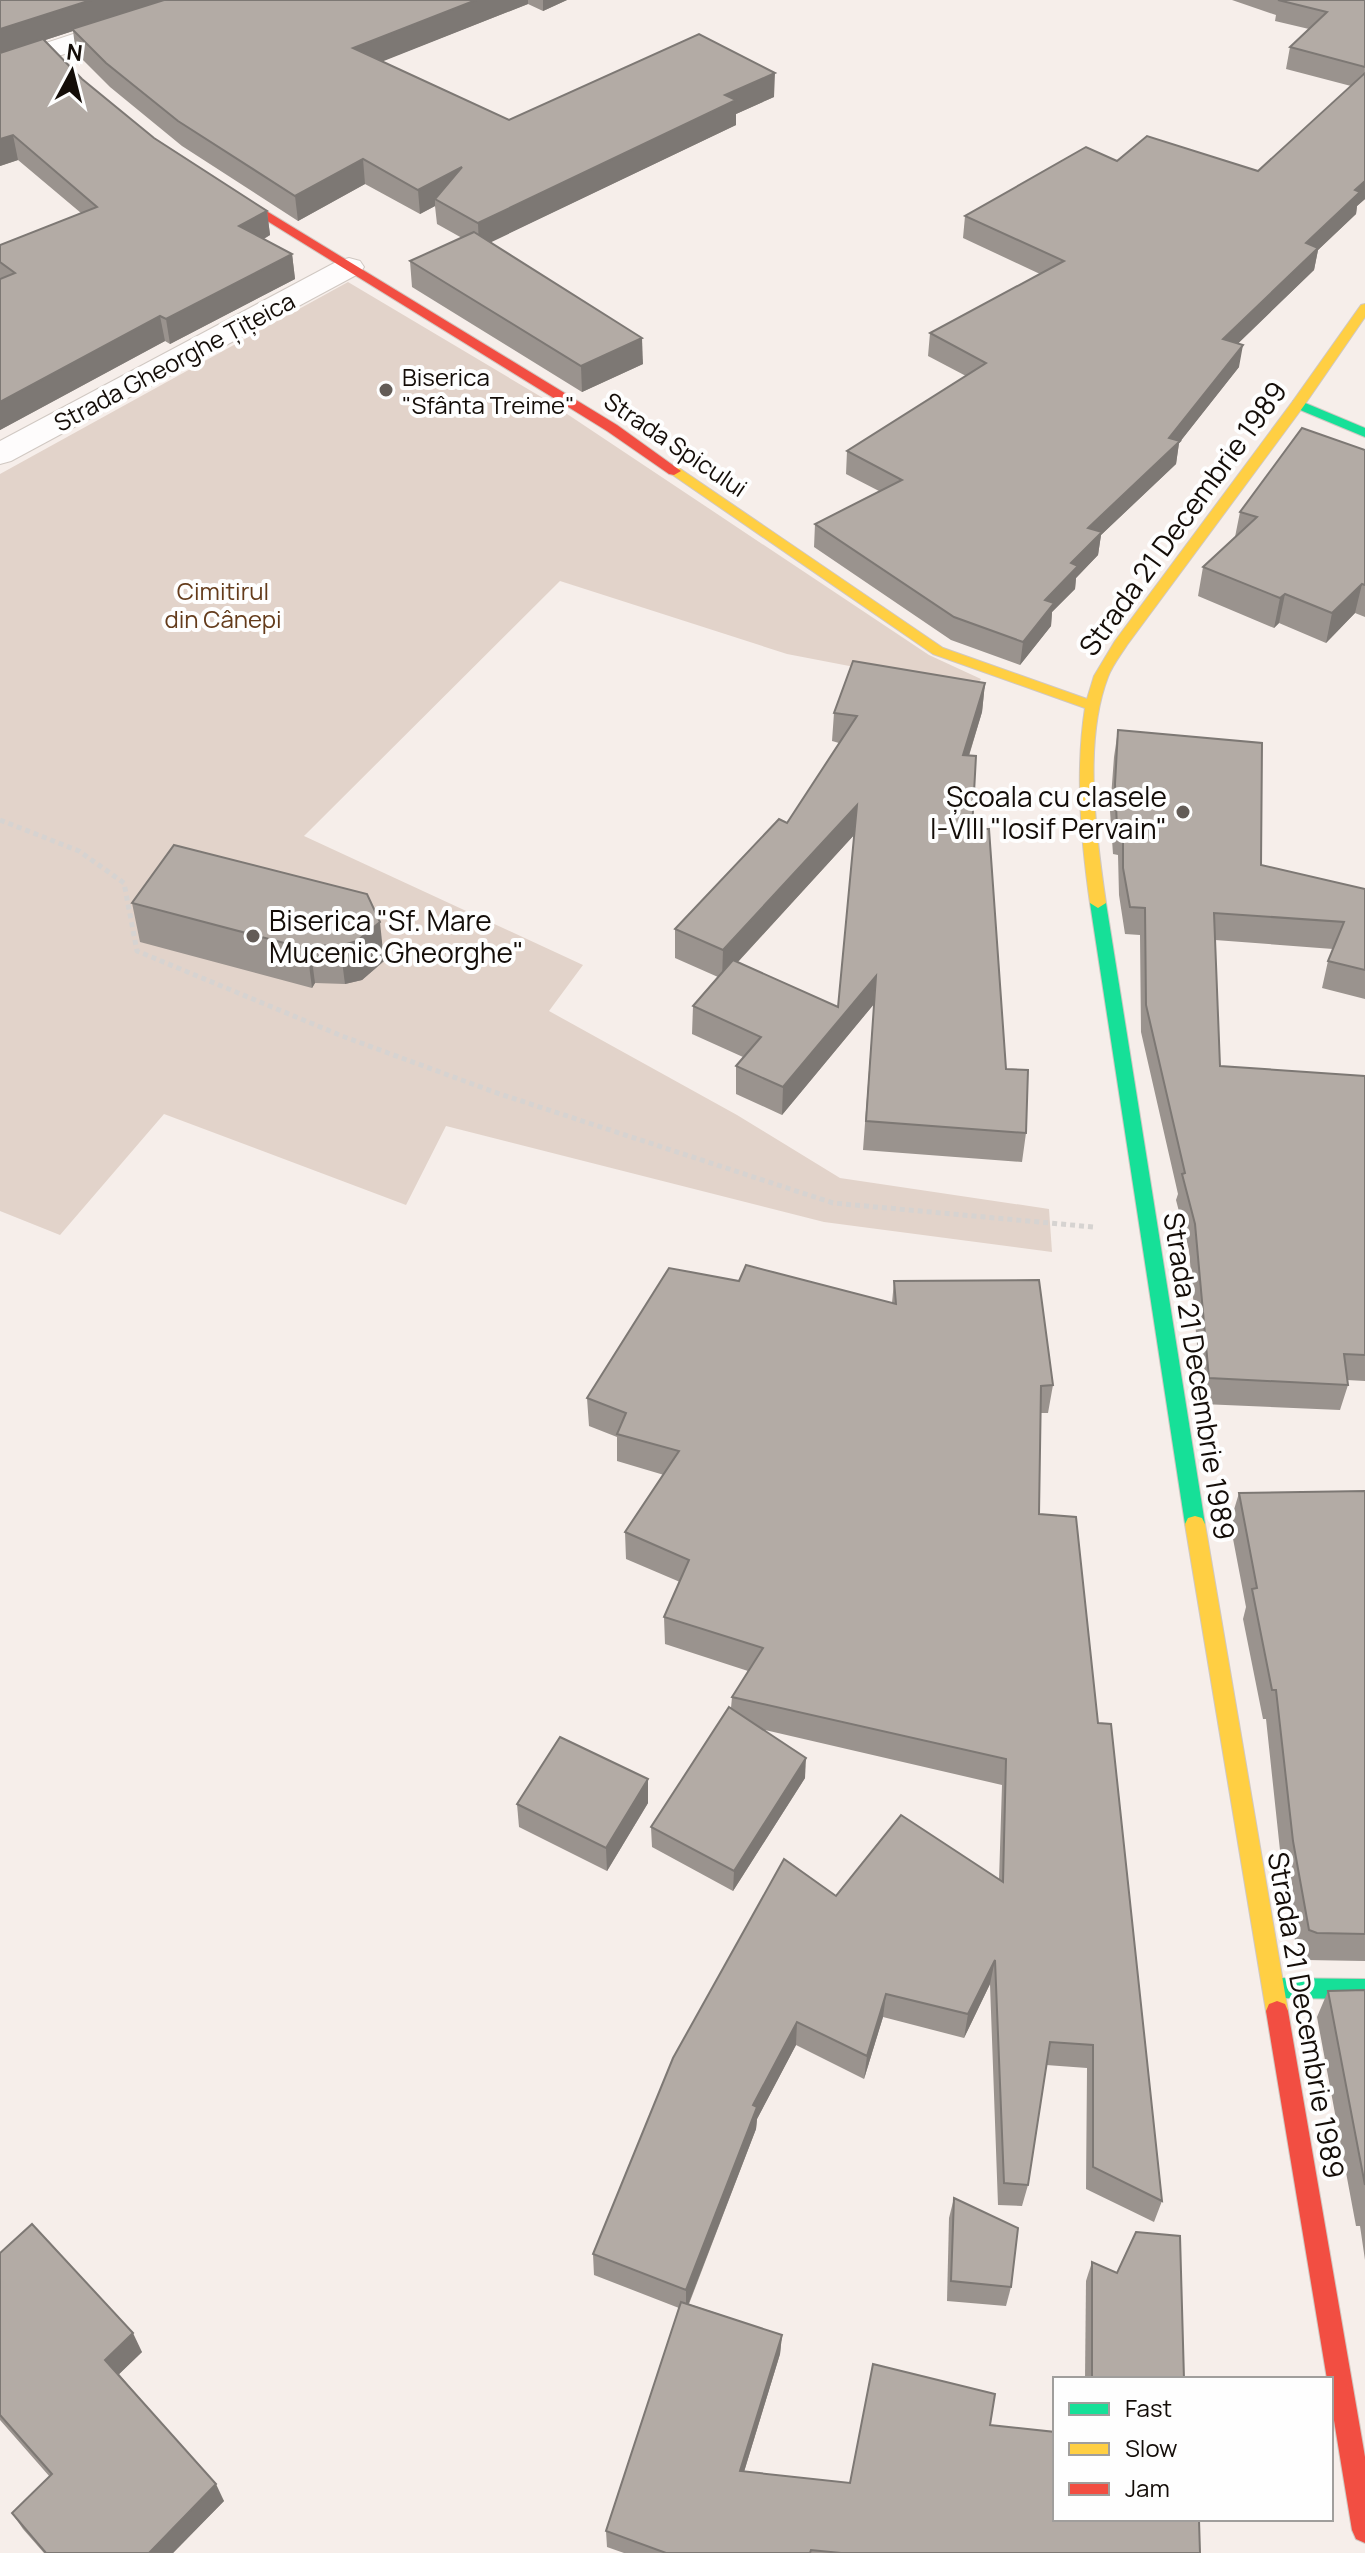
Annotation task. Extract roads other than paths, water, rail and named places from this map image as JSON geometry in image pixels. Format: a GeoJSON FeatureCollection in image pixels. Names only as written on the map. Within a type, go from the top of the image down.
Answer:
{"type":"FeatureCollection","features":[{"type":"Feature","properties":{"kind":"main road","name":"Strada Spicului"},"geometry":{"type":"LineString","coordinates":[[196,172],[612,428],[938,651],[1093,706]]}},
{"type":"Feature","properties":{"kind":"main road","name":"Strada 21 Decembrie 1989"},"geometry":{"type":"LineString","coordinates":[[1365,308],[1298,404],[1120,644],[1101,677],[1093,706],[1088,782],[1091,860],[1148,1232],[1365,2530]]}},
{"type":"Feature","properties":{"kind":"main road"},"geometry":{"type":"LineString","coordinates":[[1298,404],[1365,433]]}},
{"type":"Feature","properties":{"kind":"main road"},"geometry":{"type":"LineString","coordinates":[[1274,1988],[1365,1989]]}},
{"type":"Feature","properties":{"kind":"street"},"geometry":{"type":"LineString","coordinates":[[0,67],[59,57],[203,0]]}},
{"type":"Feature","properties":{"kind":"street","name":"Strada Gheorghe Țițeica"},"geometry":{"type":"LineString","coordinates":[[0,454],[349,267]]}},
{"type":"Feature","properties":{"kind":"place","name":"Biserica \"Sfânta Treime\""},"geometry":{"type":"Point","coordinates":[386,390]}},
{"type":"Feature","properties":{"kind":"place","name":"Școala cu clasele I-VIII \"Iosif Pervain\""},"geometry":{"type":"Point","coordinates":[1183,812]}},
{"type":"Feature","properties":{"kind":"place","name":"Biserica \"Sf. Mare Mucenic Gheorghe\""},"geometry":{"type":"Point","coordinates":[253,936]}},
{"type":"Feature","properties":{"kind":"park label","name":"Cimitirul din Cânepi"},"geometry":{"type":"Point","coordinates":[223,604]}}]}
